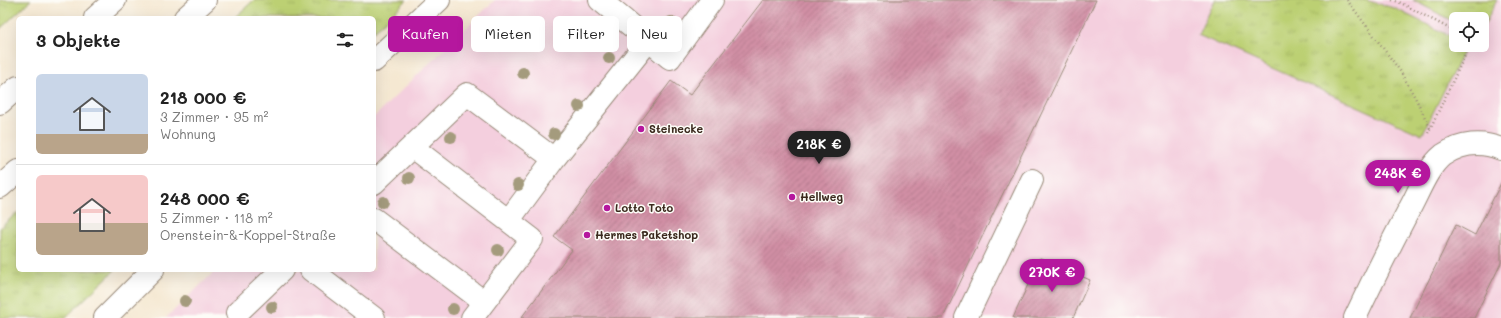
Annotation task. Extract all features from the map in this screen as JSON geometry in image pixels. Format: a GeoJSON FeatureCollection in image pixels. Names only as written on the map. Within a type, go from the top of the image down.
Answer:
{"type":"FeatureCollection","features":[{"type":"Feature","properties":{"kind":"main road"},"geometry":{"type":"LineString","coordinates":[[97,16],[115,0]]}},
{"type":"Feature","properties":{"kind":"main road"},"geometry":{"type":"LineString","coordinates":[[187,16],[205,0]]}},
{"type":"Feature","properties":{"kind":"main road"},"geometry":{"type":"LineString","coordinates":[[376,59],[439,0]]}},
{"type":"Feature","properties":{"kind":"main road"},"geometry":{"type":"LineString","coordinates":[[600,0],[627,22]]}},
{"type":"Feature","properties":{"kind":"main road"},"geometry":{"type":"LineString","coordinates":[[682,41],[712,0]]}},
{"type":"Feature","properties":{"kind":"main road"},"geometry":{"type":"LineString","coordinates":[[509,220],[554,159],[639,52]]}},
{"type":"Feature","properties":{"kind":"main road"},"geometry":{"type":"LineString","coordinates":[[663,52],[670,58],[674,52]]}},
{"type":"Feature","properties":{"kind":"main road"},"geometry":{"type":"LineString","coordinates":[[0,103],[16,89]]}},
{"type":"Feature","properties":{"kind":"main road"},"geometry":{"type":"LineString","coordinates":[[376,181],[467,94],[554,159]]}},
{"type":"Feature","properties":{"kind":"main road"},"geometry":{"type":"LineString","coordinates":[[1354,318],[1428,174],[1442,156],[1451,150],[1465,145],[1479,144],[1497,148]]}},
{"type":"Feature","properties":{"kind":"main road"},"geometry":{"type":"LineString","coordinates":[[376,220],[478,310],[532,239],[412,147]]}},
{"type":"Feature","properties":{"kind":"main road"},"geometry":{"type":"LineString","coordinates":[[0,187],[16,173]]}},
{"type":"Feature","properties":{"kind":"main road"},"geometry":{"type":"LineString","coordinates":[[966,318],[1032,180]]}},
{"type":"Feature","properties":{"kind":"main road"},"geometry":{"type":"LineString","coordinates":[[105,318],[151,272]]}},
{"type":"Feature","properties":{"kind":"main road"},"geometry":{"type":"LineString","coordinates":[[238,316],[280,272]]}},
{"type":"Feature","properties":{"kind":"main road"},"geometry":{"type":"LineString","coordinates":[[314,272],[374,318]]}},
{"type":"Feature","properties":{"kind":"path"},"geometry":{"type":"LineString","coordinates":[[1347,0],[1400,72],[1418,101],[1430,128]]}},
{"type":"Feature","properties":{"kind":"path"},"geometry":{"type":"LineString","coordinates":[[1392,0],[1449,28]]}},
{"type":"Feature","properties":{"kind":"path"},"geometry":{"type":"LineString","coordinates":[[1451,150],[1425,138],[1467,52]]}},
{"type":"Feature","properties":{"kind":"shaded area"},"geometry":{"type":"Polygon","coordinates":[[[495,0],[1501,0],[1501,318],[166,318],[214,272],[376,272],[376,115],[441,52],[463,52],[463,31],[471,23],[471,52],[545,52],[545,16],[478,16],[495,0]]]}},
{"type":"Feature","properties":{"kind":"green space"},"geometry":{"type":"Polygon","coordinates":[[[0,0],[31,0],[0,29],[0,0]]]}},
{"type":"Feature","properties":{"kind":"green space"},"geometry":{"type":"Polygon","coordinates":[[[254,0],[407,0],[390,16],[388,16],[388,18],[376,29],[376,16],[236,16],[254,0]]]}},
{"type":"Feature","properties":{"kind":"green space"},"geometry":{"type":"Polygon","coordinates":[[[1214,0],[1365,0],[1394,8],[1449,36],[1449,52],[1462,52],[1462,54],[1422,135],[1198,35],[1214,0]]]}},
{"type":"Feature","properties":{"kind":"green space"},"geometry":{"type":"Polygon","coordinates":[[[1413,0],[1497,0],[1489,16],[1489,12],[1449,12],[1449,19],[1413,0]]]}},
{"type":"Feature","properties":{"kind":"green space"},"geometry":{"type":"Polygon","coordinates":[[[16,214],[16,272],[113,272],[65,318],[0,318],[0,228],[16,214]]]}},
{"type":"Feature","properties":{"kind":"building","name":"Hellweg"},"geometry":{"type":"Polygon","coordinates":[[[763,0],[1096,0],[943,318],[521,318],[572,250],[554,237],[671,81],[690,95],[763,0]]]}},
{"type":"Feature","properties":{"kind":"building"},"geometry":{"type":"Polygon","coordinates":[[[1501,183],[1501,263],[1474,318],[1410,318],[1456,225],[1475,235],[1501,183]]]}},
{"type":"Feature","properties":{"kind":"building"},"geometry":{"type":"Polygon","coordinates":[[[1040,258],[1090,280],[1073,318],[1013,318],[1040,258]]]}},
{"type":"Feature","properties":{"kind":"place","name":"Steinecke"},"geometry":{"type":"Point","coordinates":[641,129]}},
{"type":"Feature","properties":{"kind":"place","name":"Hellweg"},"geometry":{"type":"Point","coordinates":[792,197]}},
{"type":"Feature","properties":{"kind":"place","name":"Lotto Toto"},"geometry":{"type":"Point","coordinates":[607,208]}},
{"type":"Feature","properties":{"kind":"place","name":"Hermes Paketshop"},"geometry":{"type":"Point","coordinates":[587,235]}}]}
